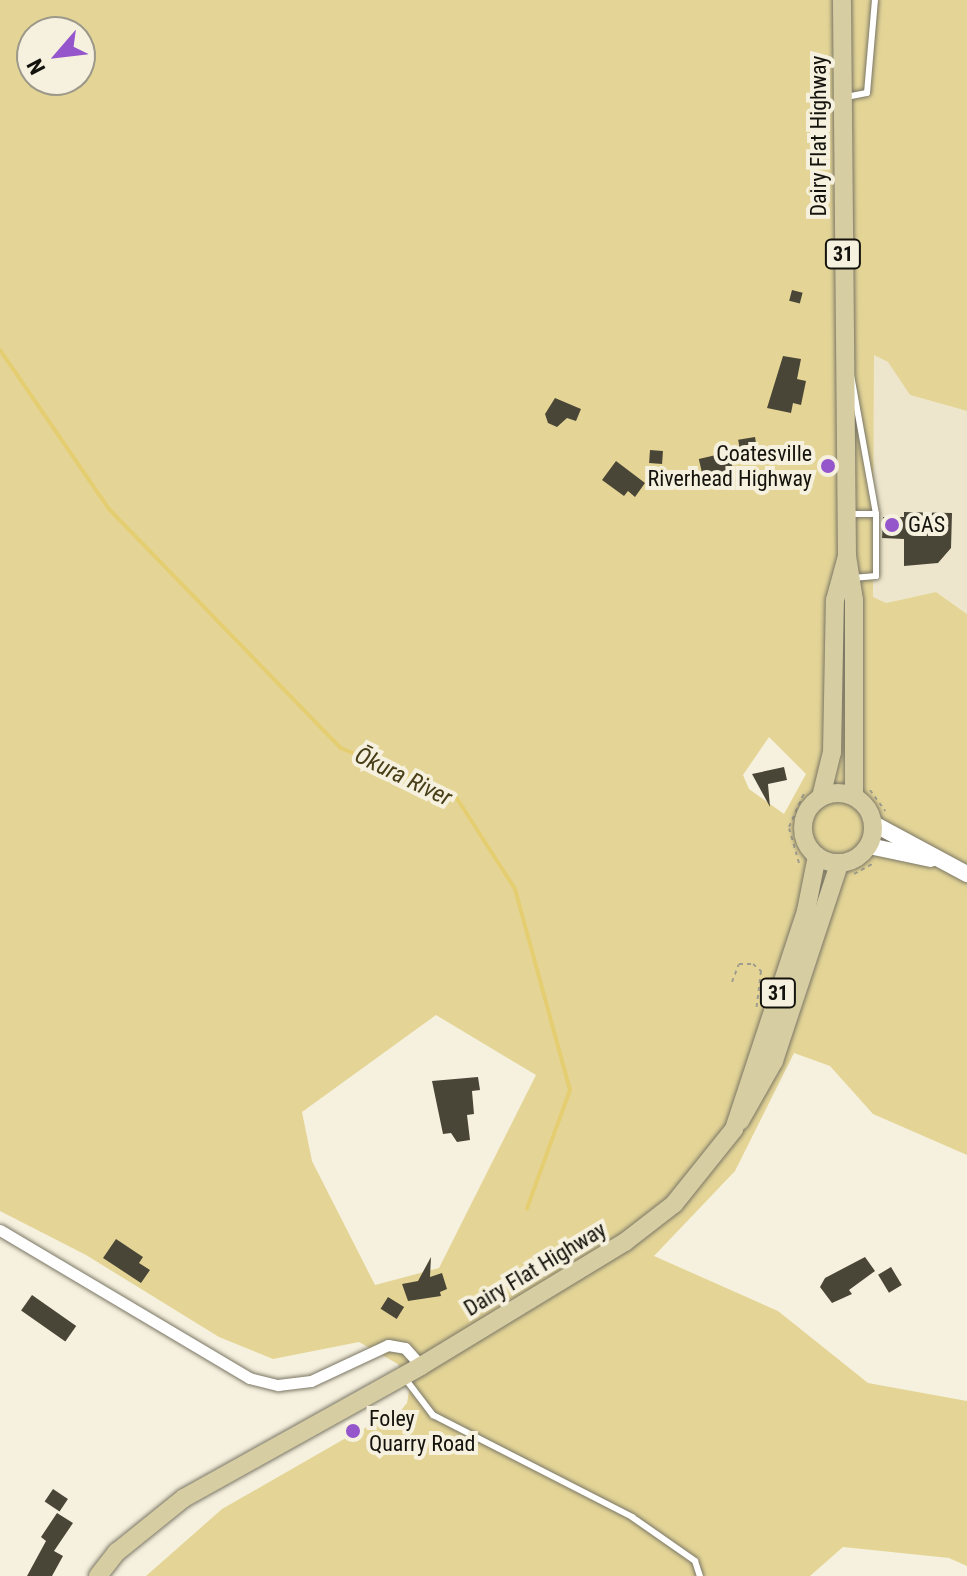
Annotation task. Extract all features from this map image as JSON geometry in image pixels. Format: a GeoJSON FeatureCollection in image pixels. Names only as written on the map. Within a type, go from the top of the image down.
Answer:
{"type":"FeatureCollection","features":[{"type":"Feature","properties":{"kind":"main road","name":"Dairy Flat Highway"},"geometry":{"type":"LineString","coordinates":[[815,790],[832,752],[835,600],[847,556],[842,0]]}},
{"type":"Feature","properties":{"kind":"main road"},"geometry":{"type":"LineString","coordinates":[[847,556],[852,578],[854,796],[874,824],[933,860],[967,874]]}},
{"type":"Feature","properties":{"kind":"main road"},"geometry":{"type":"LineString","coordinates":[[839,864],[817,856],[803,826],[815,790],[854,796]]}},
{"type":"Feature","properties":{"kind":"main road"},"geometry":{"type":"LineString","coordinates":[[869,846],[874,824]]}},
{"type":"Feature","properties":{"kind":"main road"},"geometry":{"type":"LineString","coordinates":[[734,1129],[774,1061],[839,864],[869,846],[933,860]]}},
{"type":"Feature","properties":{"kind":"main road","name":"Dairy Flat Highway"},"geometry":{"type":"LineString","coordinates":[[98,1576],[117,1552],[184,1498],[421,1366],[649,1225],[715,1157],[734,1129],[806,911],[817,856]]}},
{"type":"Feature","properties":{"kind":"street"},"geometry":{"type":"LineString","coordinates":[[0,1230],[249,1378],[278,1385],[311,1381],[388,1345],[405,1348],[421,1366]]}},
{"type":"Feature","properties":{"kind":"lane"},"geometry":{"type":"LineString","coordinates":[[842,97],[867,93],[875,0]]}},
{"type":"Feature","properties":{"kind":"lane"},"geometry":{"type":"LineString","coordinates":[[844,366],[855,386],[876,514],[876,576],[852,578]]}},
{"type":"Feature","properties":{"kind":"lane"},"geometry":{"type":"LineString","coordinates":[[847,514],[876,514]]}},
{"type":"Feature","properties":{"kind":"lane"},"geometry":{"type":"LineString","coordinates":[[403,1376],[433,1415],[632,1517],[695,1561],[700,1576]]}},
{"type":"Feature","properties":{"kind":"path"},"geometry":{"type":"LineString","coordinates":[[868,782],[893,820]]}},
{"type":"Feature","properties":{"kind":"path"},"geometry":{"type":"LineString","coordinates":[[802,871],[789,827],[815,790]]}},
{"type":"Feature","properties":{"kind":"path"},"geometry":{"type":"LineString","coordinates":[[732,982],[739,964],[753,964],[761,971],[757,1016],[769,1021]]}},
{"type":"Feature","properties":{"kind":"shaded area"},"geometry":{"type":"Polygon","coordinates":[[[0,0],[967,0],[967,411],[910,395],[888,362],[874,355],[873,597],[886,603],[936,592],[967,614],[967,1155],[873,1114],[830,1066],[794,1053],[735,1171],[654,1256],[778,1311],[868,1383],[967,1401],[967,1566],[949,1558],[843,1547],[810,1576],[146,1576],[222,1509],[358,1431],[398,1414],[407,1403],[410,1386],[398,1364],[359,1342],[273,1359],[219,1337],[86,1255],[0,1211],[0,0]],[[769,737],[743,775],[749,789],[784,814],[806,774],[769,737]],[[436,1015],[302,1112],[312,1161],[375,1285],[439,1268],[536,1075],[436,1015]]]}},
{"type":"Feature","properties":{"kind":"shaded area"},"geometry":{"type":"Polygon","coordinates":[[[874,354],[888,362],[910,395],[967,411],[967,614],[936,592],[886,603],[873,598],[874,354]]]}},
{"type":"Feature","properties":{"kind":"building"},"geometry":{"type":"Polygon","coordinates":[[[792,290],[803,293],[800,303],[789,301],[792,290]]]}},
{"type":"Feature","properties":{"kind":"building"},"geometry":{"type":"Polygon","coordinates":[[[783,356],[801,359],[797,379],[806,381],[801,405],[793,403],[791,413],[767,408],[783,356]]]}},
{"type":"Feature","properties":{"kind":"building"},"geometry":{"type":"Polygon","coordinates":[[[555,398],[581,409],[576,421],[567,418],[557,427],[548,423],[545,414],[555,398]]]}},
{"type":"Feature","properties":{"kind":"building"},"geometry":{"type":"Polygon","coordinates":[[[755,437],[757,450],[740,452],[738,440],[755,437]]]}},
{"type":"Feature","properties":{"kind":"building"},"geometry":{"type":"Polygon","coordinates":[[[650,450],[663,451],[662,464],[649,463],[650,450]]]}},
{"type":"Feature","properties":{"kind":"building"},"geometry":{"type":"Polygon","coordinates":[[[729,452],[733,470],[703,477],[699,459],[729,452]]]}},
{"type":"Feature","properties":{"kind":"building"},"geometry":{"type":"Polygon","coordinates":[[[616,461],[645,483],[635,497],[628,491],[624,496],[602,480],[616,461]]]}},
{"type":"Feature","properties":{"kind":"building"},"geometry":{"type":"Polygon","coordinates":[[[904,512],[952,513],[951,548],[938,563],[904,566],[904,539],[882,538],[883,517],[904,517],[904,512]]]}},
{"type":"Feature","properties":{"kind":"building"},"geometry":{"type":"Polygon","coordinates":[[[784,767],[787,780],[768,784],[770,807],[752,774],[784,767]]]}},
{"type":"Feature","properties":{"kind":"building"},"geometry":{"type":"Polygon","coordinates":[[[478,1077],[480,1090],[472,1091],[474,1114],[467,1115],[470,1140],[457,1142],[451,1133],[443,1134],[432,1081],[478,1077]]]}},
{"type":"Feature","properties":{"kind":"building"},"geometry":{"type":"Polygon","coordinates":[[[116,1239],[143,1257],[139,1263],[150,1270],[141,1283],[103,1258],[116,1239]]]}},
{"type":"Feature","properties":{"kind":"building"},"geometry":{"type":"Polygon","coordinates":[[[431,1257],[430,1277],[442,1273],[447,1289],[440,1292],[441,1296],[408,1301],[402,1284],[418,1281],[431,1257]]]}},
{"type":"Feature","properties":{"kind":"building"},"geometry":{"type":"Polygon","coordinates":[[[865,1257],[875,1271],[849,1290],[852,1294],[832,1303],[820,1287],[825,1278],[865,1257]]]}},
{"type":"Feature","properties":{"kind":"building"},"geometry":{"type":"Polygon","coordinates":[[[891,1267],[902,1285],[889,1293],[878,1275],[891,1267]]]}},
{"type":"Feature","properties":{"kind":"building"},"geometry":{"type":"Polygon","coordinates":[[[32,1295],[76,1326],[65,1342],[21,1311],[32,1295]]]}},
{"type":"Feature","properties":{"kind":"building"},"geometry":{"type":"Polygon","coordinates":[[[388,1297],[404,1307],[397,1319],[381,1309],[388,1297]]]}},
{"type":"Feature","properties":{"kind":"building"},"geometry":{"type":"Polygon","coordinates":[[[53,1489],[68,1499],[60,1512],[45,1501],[53,1489]]]}},
{"type":"Feature","properties":{"kind":"building"},"geometry":{"type":"Polygon","coordinates":[[[57,1513],[73,1523],[54,1551],[63,1556],[52,1576],[27,1576],[46,1541],[41,1537],[57,1513]]]}},
{"type":"Feature","properties":{"kind":"waterway","name":"Ōkura River"},"geometry":{"type":"LineString","coordinates":[[0,350],[109,509],[341,748],[456,797],[515,889],[570,1090],[527,1208]]}},
{"type":"Feature","properties":{"kind":"place","name":"Coatesville Riverhead Highway"},"geometry":{"type":"Point","coordinates":[828,466]}},
{"type":"Feature","properties":{"kind":"place","name":"GAS"},"geometry":{"type":"Point","coordinates":[892,525]}},
{"type":"Feature","properties":{"kind":"place","name":"Foley Quarry Road"},"geometry":{"type":"Point","coordinates":[353,1431]}}]}
